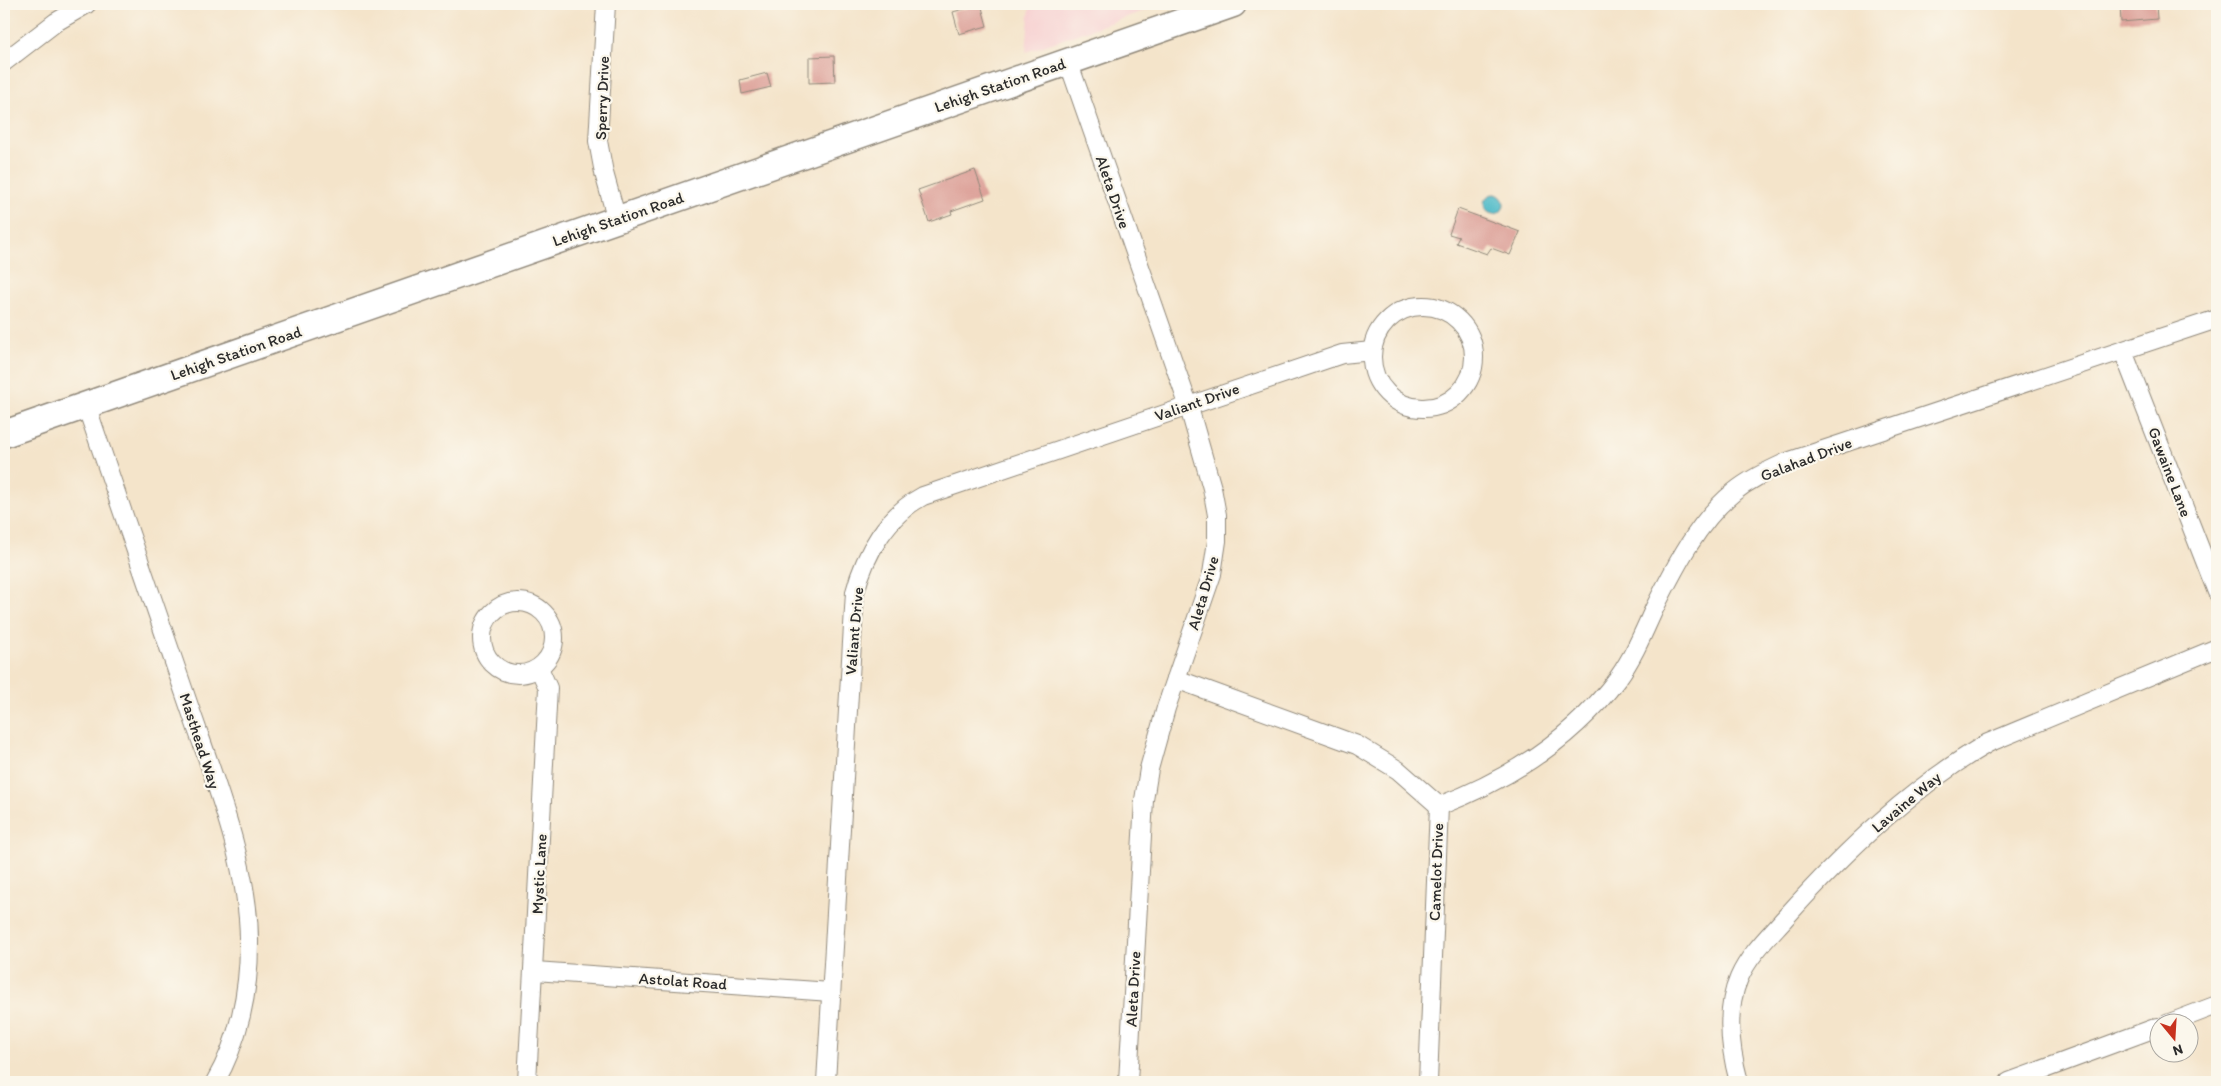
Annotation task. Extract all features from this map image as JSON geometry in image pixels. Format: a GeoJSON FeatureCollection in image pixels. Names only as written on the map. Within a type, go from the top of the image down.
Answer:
{"type":"FeatureCollection","features":[{"type":"Feature","properties":{"kind":"main road","name":"Lehigh Station Road"},"geometry":{"type":"LineString","coordinates":[[4,434],[1233,4]]}},
{"type":"Feature","properties":{"kind":"street"},"geometry":{"type":"LineString","coordinates":[[4,62],[56,22],[87,4]]}},
{"type":"Feature","properties":{"kind":"street","name":"Sperry Drive"},"geometry":{"type":"LineString","coordinates":[[606,4],[598,141],[604,173],[617,220]]}},
{"type":"Feature","properties":{"kind":"street","name":"Aleta Drive"},"geometry":{"type":"LineString","coordinates":[[1068,61],[1188,404],[1212,488],[1217,515],[1217,541],[1212,574],[1156,739],[1144,800],[1128,1082]]}},
{"type":"Feature","properties":{"kind":"street"},"geometry":{"type":"LineString","coordinates":[[1425,306],[1434,307],[1450,313],[1463,324],[1471,339],[1474,356],[1472,372],[1464,387],[1458,393],[1437,406],[1420,408],[1404,405],[1390,396],[1379,383],[1373,368],[1372,351],[1377,335],[1386,321],[1400,311],[1425,306]]}},
{"type":"Feature","properties":{"kind":"street","name":"Galahad Drive"},"geometry":{"type":"LineString","coordinates":[[1439,806],[1479,791],[1520,768],[1557,742],[1592,709],[1619,677],[1642,638],[1677,567],[1698,532],[1728,498],[1758,475],[1787,462],[2217,319]]}},
{"type":"Feature","properties":{"kind":"street","name":"Valiant Drive"},"geometry":{"type":"LineString","coordinates":[[826,1082],[855,592],[874,546],[892,521],[911,503],[923,496],[1188,404],[1342,354],[1372,351]]}},
{"type":"Feature","properties":{"kind":"street","name":"Gawaine Lane"},"geometry":{"type":"LineString","coordinates":[[2123,351],[2217,592]]}},
{"type":"Feature","properties":{"kind":"street","name":"Masthead Way"},"geometry":{"type":"LineString","coordinates":[[86,406],[207,759],[235,850],[246,900],[250,943],[247,987],[238,1029],[223,1070],[215,1082]]}},
{"type":"Feature","properties":{"kind":"street"},"geometry":{"type":"LineString","coordinates":[[518,602],[529,604],[539,609],[547,617],[552,627],[552,650],[547,660],[538,668],[527,673],[515,674],[503,671],[493,664],[485,654],[482,642],[483,629],[488,618],[496,610],[518,602]]}},
{"type":"Feature","properties":{"kind":"street","name":"Lavaine Way"},"geometry":{"type":"LineString","coordinates":[[1739,1082],[1730,1031],[1733,998],[1738,978],[1767,938],[1802,898],[1857,843],[1910,795],[1954,762],[1988,742],[2217,648]]}},
{"type":"Feature","properties":{"kind":"street","name":"Mystic Lane"},"geometry":{"type":"LineString","coordinates":[[527,1082],[548,688],[538,668]]}},
{"type":"Feature","properties":{"kind":"street","name":"Camelot Drive"},"geometry":{"type":"LineString","coordinates":[[1176,679],[1357,745],[1398,770],[1439,806],[1428,1082]]}},
{"type":"Feature","properties":{"kind":"street","name":"Astolat Road"},"geometry":{"type":"LineString","coordinates":[[534,971],[831,992]]}},
{"type":"Feature","properties":{"kind":"street"},"geometry":{"type":"LineString","coordinates":[[2193,1014],[2217,1005]]}},
{"type":"Feature","properties":{"kind":"street"},"geometry":{"type":"LineString","coordinates":[[2019,1081],[2148,1031]]}},
{"type":"Feature","properties":{"kind":"shaded area"},"geometry":{"type":"Polygon","coordinates":[[[1030,4],[1164,4],[1026,52],[1030,4]]]}},
{"type":"Feature","properties":{"kind":"water"},"geometry":{"type":"Polygon","coordinates":[[[1490,194],[1498,194],[1504,200],[1504,208],[1498,214],[1490,214],[1484,208],[1484,200],[1490,194]]]}},
{"type":"Feature","properties":{"kind":"building"},"geometry":{"type":"Polygon","coordinates":[[[981,4],[987,26],[959,34],[953,12],[981,4]]]}},
{"type":"Feature","properties":{"kind":"building"},"geometry":{"type":"Polygon","coordinates":[[[2120,4],[2156,4],[2157,19],[2121,22],[2120,4]]]}},
{"type":"Feature","properties":{"kind":"building"},"geometry":{"type":"Polygon","coordinates":[[[834,56],[835,82],[809,83],[809,57],[834,56]]]}},
{"type":"Feature","properties":{"kind":"building"},"geometry":{"type":"Polygon","coordinates":[[[767,73],[771,87],[742,94],[740,80],[767,73]]]}},
{"type":"Feature","properties":{"kind":"building"},"geometry":{"type":"Polygon","coordinates":[[[975,170],[985,199],[951,211],[952,214],[929,222],[918,190],[975,170]]]}},
{"type":"Feature","properties":{"kind":"building"},"geometry":{"type":"Polygon","coordinates":[[[1458,209],[1520,232],[1510,255],[1491,248],[1487,254],[1456,243],[1459,237],[1449,234],[1458,209]]]}}]}
